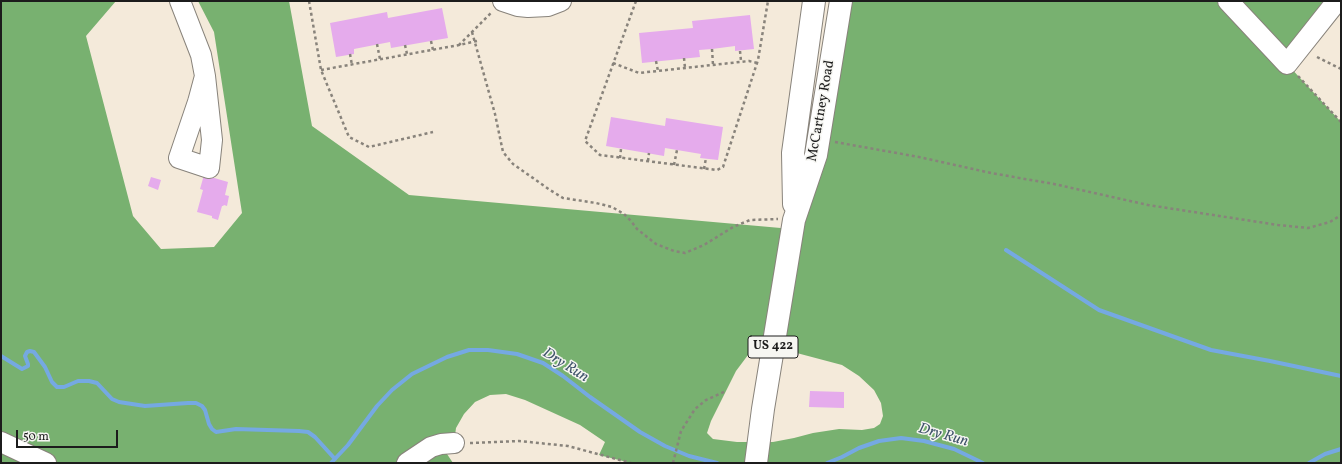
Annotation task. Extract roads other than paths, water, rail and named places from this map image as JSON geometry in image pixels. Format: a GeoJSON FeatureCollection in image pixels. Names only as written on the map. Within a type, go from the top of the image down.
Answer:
{"type":"FeatureCollection","features":[{"type":"Feature","properties":{"kind":"highway","name":"McCartney Road"},"geometry":{"type":"LineString","coordinates":[[756,463],[793,226],[793,153],[814,1]]}},
{"type":"Feature","properties":{"kind":"highway","name":"McCartney Road"},"geometry":{"type":"LineString","coordinates":[[793,226],[816,155],[841,1]]}},
{"type":"Feature","properties":{"kind":"street"},"geometry":{"type":"LineString","coordinates":[[180,1],[202,55],[205,76]]}},
{"type":"Feature","properties":{"kind":"street"},"geometry":{"type":"LineString","coordinates":[[497,7],[548,6],[561,1]]}},
{"type":"Feature","properties":{"kind":"street"},"geometry":{"type":"LineString","coordinates":[[1228,1],[1287,64],[1337,1]]}},
{"type":"Feature","properties":{"kind":"street"},"geometry":{"type":"LineString","coordinates":[[1,442],[46,463]]}},
{"type":"Feature","properties":{"kind":"street"},"geometry":{"type":"LineString","coordinates":[[407,463],[431,447],[441,444],[454,444]]}},
{"type":"Feature","properties":{"kind":"waterway"},"geometry":{"type":"LineString","coordinates":[[1006,250],[1099,310],[1211,350],[1341,376]]}},
{"type":"Feature","properties":{"kind":"waterway","name":"Dry Run"},"geometry":{"type":"LineString","coordinates":[[331,463],[348,445],[377,406],[392,390],[412,374],[447,357],[469,350],[488,350],[517,354],[543,363],[640,432],[665,446],[689,456],[717,463]]}},
{"type":"Feature","properties":{"kind":"waterway"},"geometry":{"type":"LineString","coordinates":[[1,356],[22,369],[28,366],[25,356],[27,352],[34,352],[45,367],[52,382],[57,387],[64,387],[78,381],[89,381],[97,383],[112,399],[119,402],[145,406],[196,403],[202,406],[205,410],[209,424],[216,432],[236,429],[308,432],[315,437],[335,459]]}},
{"type":"Feature","properties":{"kind":"waterway","name":"Dry Run"},"geometry":{"type":"LineString","coordinates":[[827,463],[859,448],[879,441],[901,438],[924,441],[954,449],[983,463]]}},
{"type":"Feature","properties":{"kind":"waterway","name":"Dry Run"},"geometry":{"type":"LineString","coordinates":[[1309,463],[1325,454],[1341,449]]}}]}
